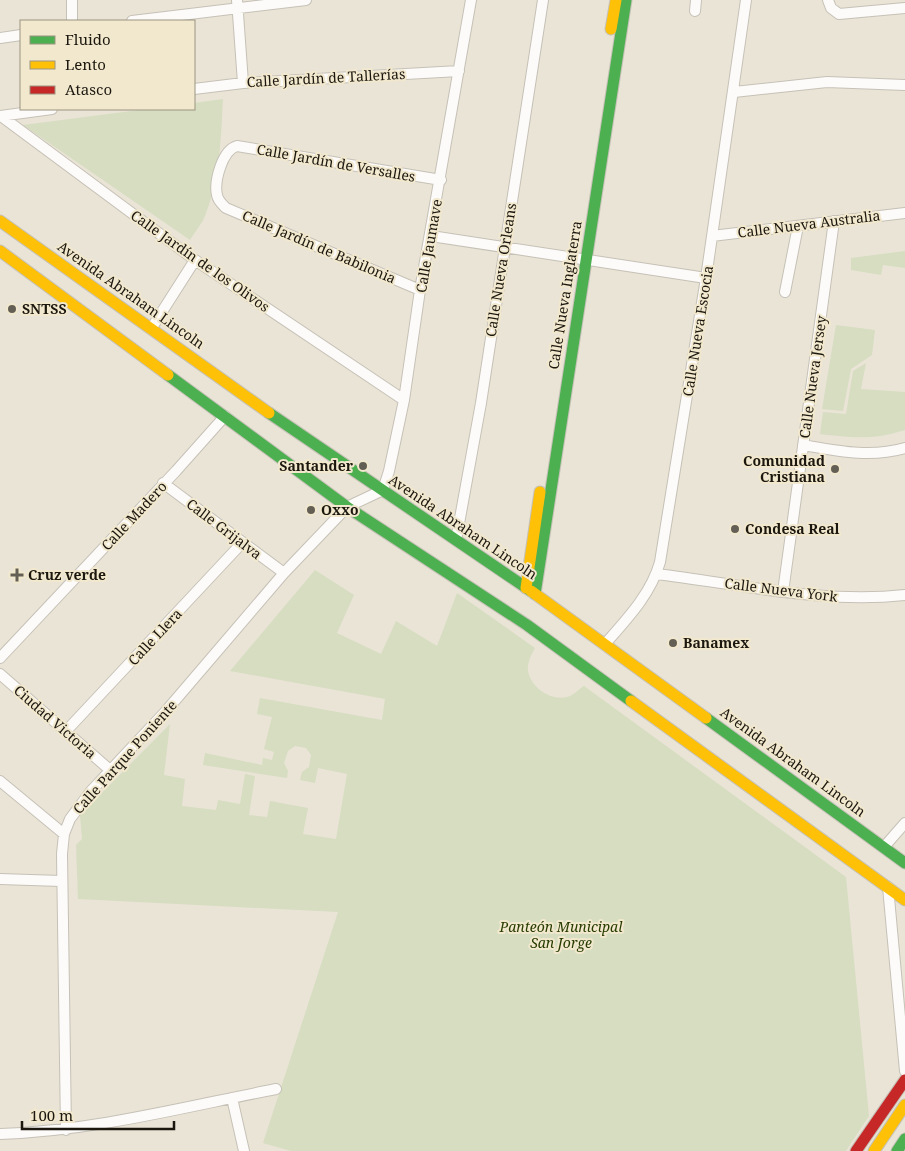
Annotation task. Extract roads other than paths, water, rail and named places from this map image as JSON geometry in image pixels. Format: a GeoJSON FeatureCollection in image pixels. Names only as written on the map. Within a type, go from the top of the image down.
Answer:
{"type":"FeatureCollection","features":[{"type":"Feature","properties":{"kind":"main road","name":"Calle Nueva Inglaterra"},"geometry":{"type":"LineString","coordinates":[[530,591],[581,259],[616,0]]}},
{"type":"Feature","properties":{"kind":"main road","name":"Calle Nueva Inglaterra"},"geometry":{"type":"LineString","coordinates":[[581,259],[626,0]]}},
{"type":"Feature","properties":{"kind":"main road","name":"Avenida Abraham Lincoln"},"geometry":{"type":"LineString","coordinates":[[0,221],[321,450],[383,490],[605,644],[905,863]]}},
{"type":"Feature","properties":{"kind":"main road"},"geometry":{"type":"LineString","coordinates":[[0,251],[347,507],[528,625],[905,900]]}},
{"type":"Feature","properties":{"kind":"main road"},"geometry":{"type":"LineString","coordinates":[[856,1151],[905,1080]]}},
{"type":"Feature","properties":{"kind":"main road"},"geometry":{"type":"LineString","coordinates":[[874,1151],[905,1105]]}},
{"type":"Feature","properties":{"kind":"main road"},"geometry":{"type":"LineString","coordinates":[[897,1151],[905,1140]]}},
{"type":"Feature","properties":{"kind":"street"},"geometry":{"type":"LineString","coordinates":[[72,0],[72,20]]}},
{"type":"Feature","properties":{"kind":"street"},"geometry":{"type":"LineString","coordinates":[[139,20],[237,5],[306,0]]}},
{"type":"Feature","properties":{"kind":"street","name":"Calle Jaumave"},"geometry":{"type":"LineString","coordinates":[[383,490],[390,471],[404,400],[420,290],[441,180],[471,0]]}},
{"type":"Feature","properties":{"kind":"street","name":"Calle Nueva Orleans"},"geometry":{"type":"LineString","coordinates":[[456,540],[481,403],[543,0]]}},
{"type":"Feature","properties":{"kind":"street","name":"Calle Nueva Escocia"},"geometry":{"type":"LineString","coordinates":[[605,644],[632,612],[657,574],[665,539],[734,92],[746,0]]}},
{"type":"Feature","properties":{"kind":"street"},"geometry":{"type":"LineString","coordinates":[[828,0],[831,8],[839,14],[905,8]]}},
{"type":"Feature","properties":{"kind":"street"},"geometry":{"type":"LineString","coordinates":[[237,5],[243,83]]}},
{"type":"Feature","properties":{"kind":"street"},"geometry":{"type":"LineString","coordinates":[[0,38],[20,35]]}},
{"type":"Feature","properties":{"kind":"street","name":"Calle Jardín de Tallerías"},"geometry":{"type":"LineString","coordinates":[[195,90],[243,83],[459,71]]}},
{"type":"Feature","properties":{"kind":"street"},"geometry":{"type":"LineString","coordinates":[[734,92],[828,82],[905,85]]}},
{"type":"Feature","properties":{"kind":"street"},"geometry":{"type":"LineString","coordinates":[[0,116],[45,110]]}},
{"type":"Feature","properties":{"kind":"street","name":"Calle Jardín de los Olivos"},"geometry":{"type":"LineString","coordinates":[[0,116],[195,260],[404,400]]}},
{"type":"Feature","properties":{"kind":"street","name":"Calle Jardín de Versalles"},"geometry":{"type":"LineString","coordinates":[[219,201],[216,190],[218,180],[225,155],[232,147],[249,148],[441,180]]}},
{"type":"Feature","properties":{"kind":"street","name":"Calle Jardín de Babilonia"},"geometry":{"type":"LineString","coordinates":[[219,201],[231,210],[420,290]]}},
{"type":"Feature","properties":{"kind":"street","name":"Calle Nueva Australia"},"geometry":{"type":"LineString","coordinates":[[712,236],[905,213]]}},
{"type":"Feature","properties":{"kind":"street","name":"Calle Nueva Jersey"},"geometry":{"type":"LineString","coordinates":[[783,592],[834,221]]}},
{"type":"Feature","properties":{"kind":"street"},"geometry":{"type":"LineString","coordinates":[[785,292],[798,226]]}},
{"type":"Feature","properties":{"kind":"street"},"geometry":{"type":"LineString","coordinates":[[431,236],[706,278]]}},
{"type":"Feature","properties":{"kind":"street"},"geometry":{"type":"LineString","coordinates":[[151,329],[195,260]]}},
{"type":"Feature","properties":{"kind":"street","name":"Calle Madero"},"geometry":{"type":"LineString","coordinates":[[0,658],[224,416]]}},
{"type":"Feature","properties":{"kind":"street"},"geometry":{"type":"LineString","coordinates":[[803,445],[861,454],[893,452],[905,448]]}},
{"type":"Feature","properties":{"kind":"street","name":"Calle Grijalva"},"geometry":{"type":"LineString","coordinates":[[163,483],[242,544],[284,573]]}},
{"type":"Feature","properties":{"kind":"street"},"geometry":{"type":"LineString","coordinates":[[347,507],[383,490]]}},
{"type":"Feature","properties":{"kind":"street","name":"Calle Parque Poniente"},"geometry":{"type":"LineString","coordinates":[[66,1130],[61,881],[64,834],[77,808],[166,711],[284,573],[347,507]]}},
{"type":"Feature","properties":{"kind":"street","name":"Calle Llera"},"geometry":{"type":"LineString","coordinates":[[67,730],[242,544]]}},
{"type":"Feature","properties":{"kind":"street","name":"Calle Nueva York"},"geometry":{"type":"LineString","coordinates":[[657,574],[783,592],[859,598],[905,595]]}},
{"type":"Feature","properties":{"kind":"street","name":"Ciudad Victoria"},"geometry":{"type":"LineString","coordinates":[[0,674],[67,730],[110,770]]}},
{"type":"Feature","properties":{"kind":"street"},"geometry":{"type":"LineString","coordinates":[[0,781],[64,834]]}},
{"type":"Feature","properties":{"kind":"street"},"geometry":{"type":"LineString","coordinates":[[884,847],[905,823]]}},
{"type":"Feature","properties":{"kind":"street"},"geometry":{"type":"LineString","coordinates":[[0,879],[61,881]]}},
{"type":"Feature","properties":{"kind":"street"},"geometry":{"type":"LineString","coordinates":[[888,888],[905,1071]]}},
{"type":"Feature","properties":{"kind":"street"},"geometry":{"type":"LineString","coordinates":[[0,1134],[66,1130],[276,1089]]}},
{"type":"Feature","properties":{"kind":"street"},"geometry":{"type":"LineString","coordinates":[[232,1098],[244,1151]]}},
{"type":"Feature","properties":{"kind":"place","name":"SNTSS"},"geometry":{"type":"Point","coordinates":[12,309]}},
{"type":"Feature","properties":{"kind":"place","name":"Santander"},"geometry":{"type":"Point","coordinates":[363,466]}},
{"type":"Feature","properties":{"kind":"place","name":"Comunidad Cristiana"},"geometry":{"type":"Point","coordinates":[835,469]}},
{"type":"Feature","properties":{"kind":"place","name":"Oxxo"},"geometry":{"type":"Point","coordinates":[311,510]}},
{"type":"Feature","properties":{"kind":"place","name":"Condesa Real"},"geometry":{"type":"Point","coordinates":[735,529]}},
{"type":"Feature","properties":{"kind":"place","name":"Cruz verde"},"geometry":{"type":"Point","coordinates":[17,575]}},
{"type":"Feature","properties":{"kind":"place","name":"Banamex"},"geometry":{"type":"Point","coordinates":[673,643]}},
{"type":"Feature","properties":{"kind":"park label","name":"Panteón Municipal San Jorge"},"geometry":{"type":"Point","coordinates":[561,936]}}]}
